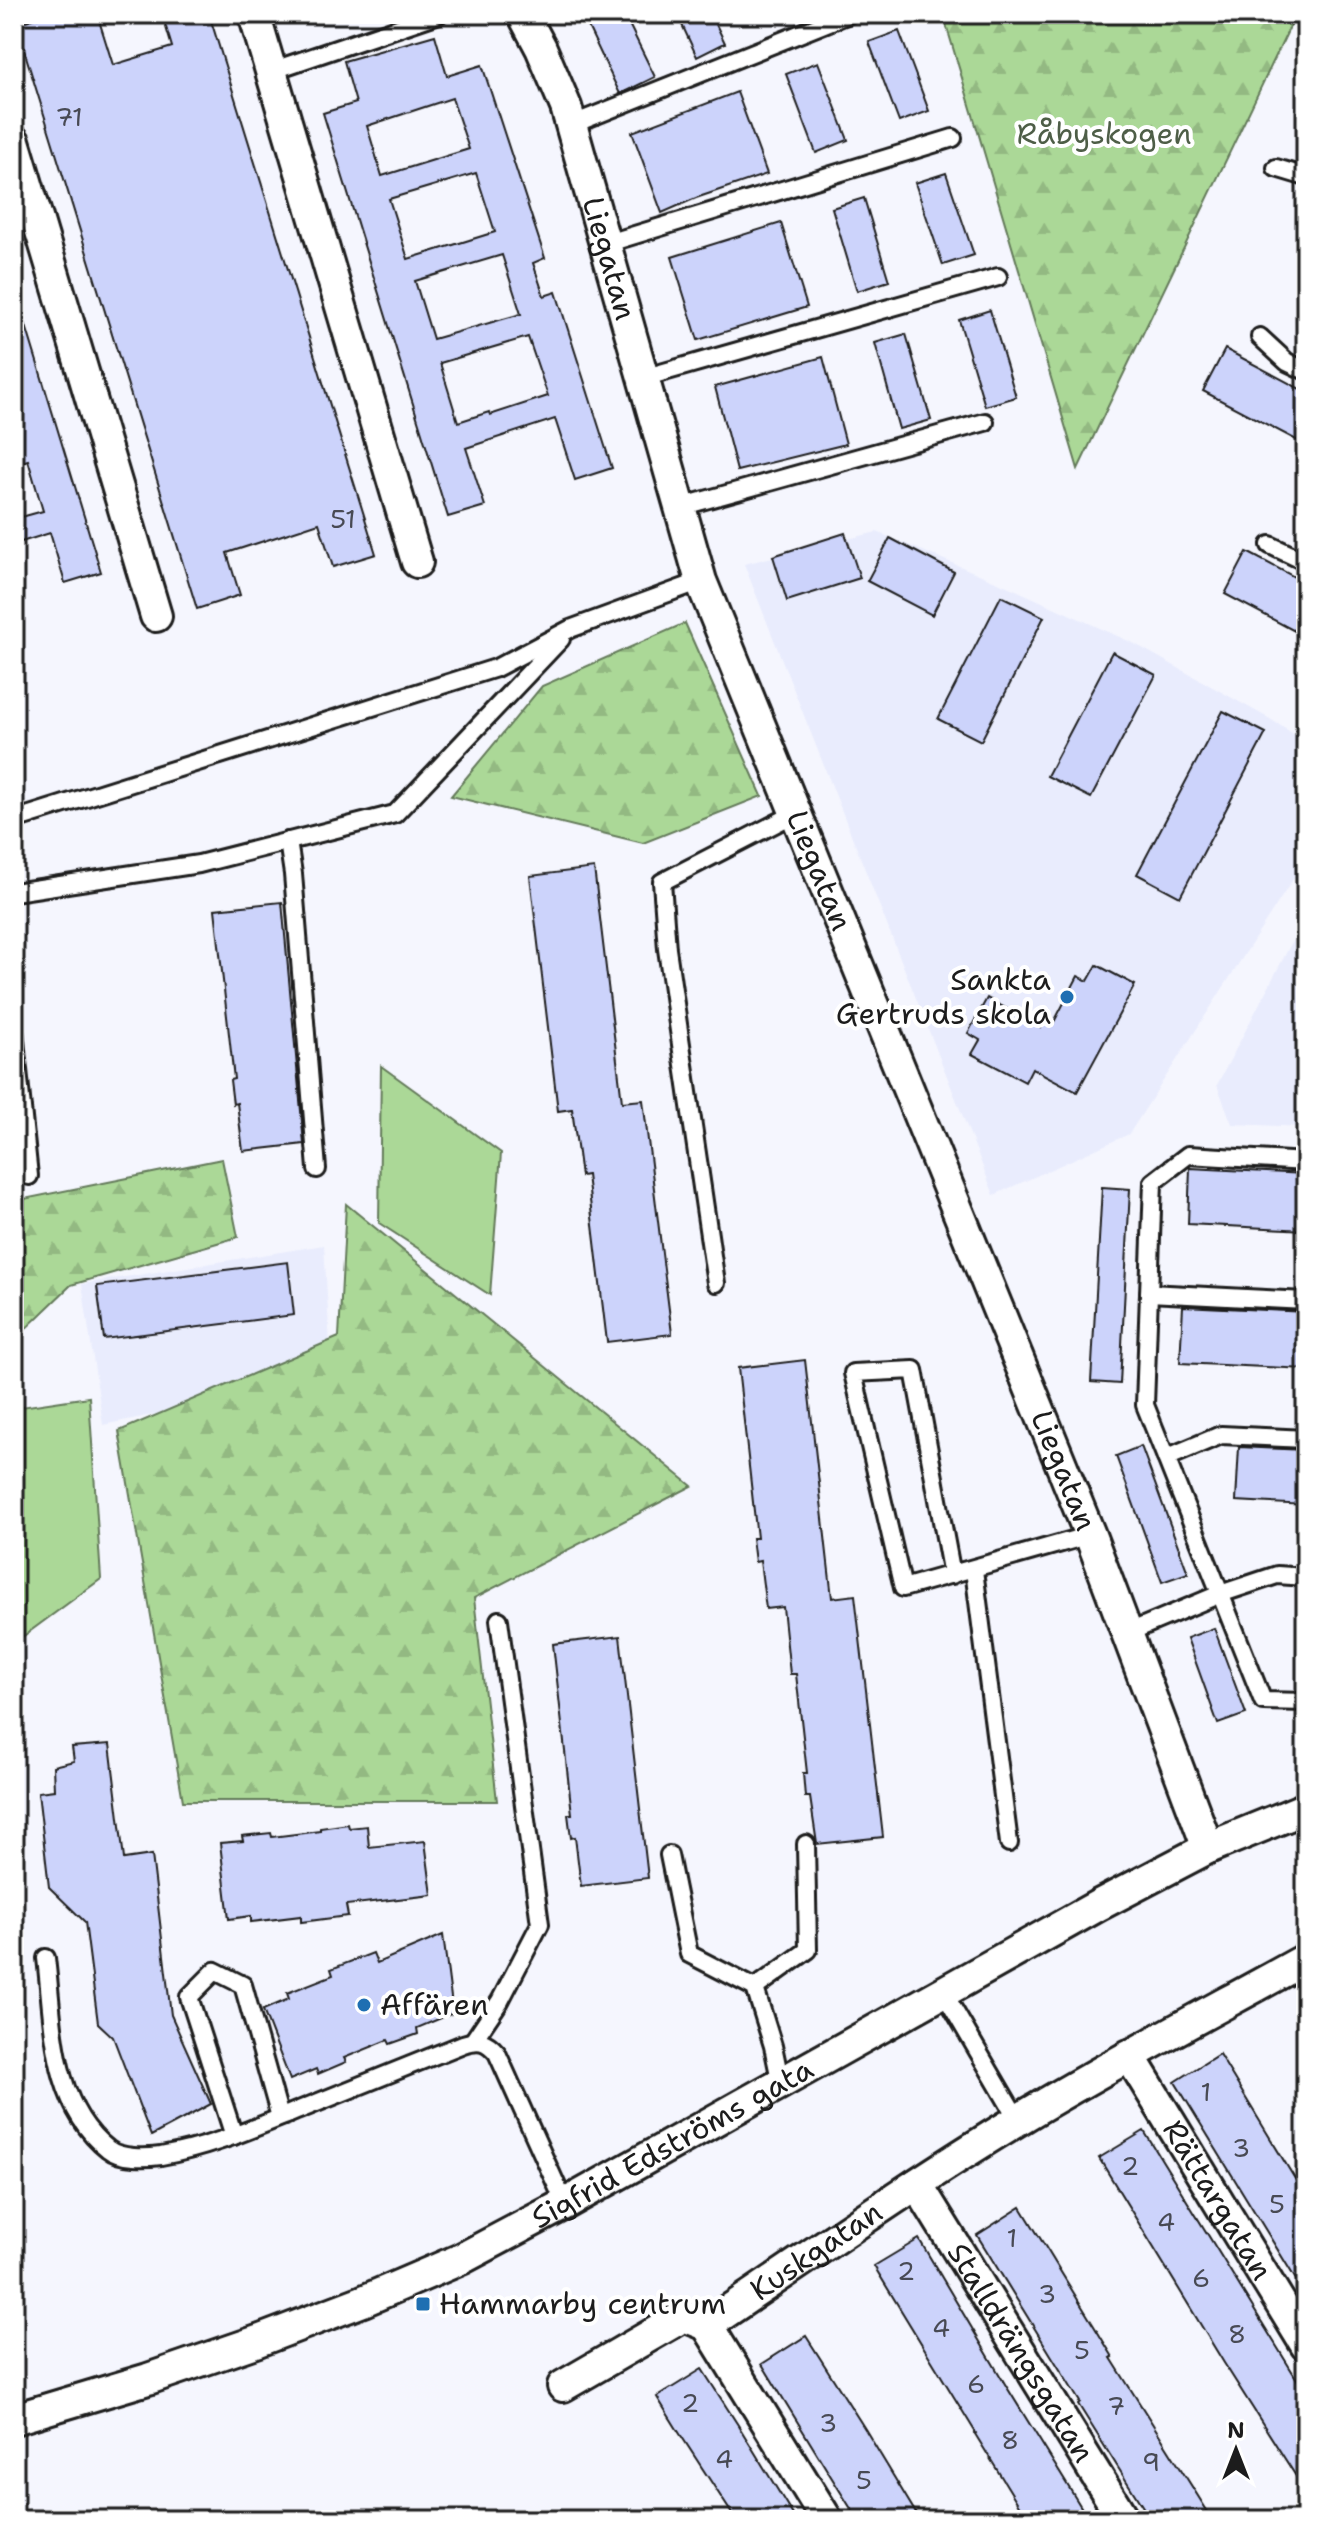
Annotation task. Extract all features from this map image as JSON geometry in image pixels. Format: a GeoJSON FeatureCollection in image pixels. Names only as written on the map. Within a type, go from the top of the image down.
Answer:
{"type":"FeatureCollection","features":[{"type":"Feature","properties":{"kind":"street"},"geometry":{"type":"LineString","coordinates":[[254,14],[417,562]]}},
{"type":"Feature","properties":{"kind":"street","name":"Liegatan"},"geometry":{"type":"LineString","coordinates":[[526,15],[571,125],[701,581],[1090,1535],[1208,1848]]}},
{"type":"Feature","properties":{"kind":"street"},"geometry":{"type":"LineString","coordinates":[[14,141],[156,616]]}},
{"type":"Feature","properties":{"kind":"street","name":"Sigfrid Edströms gata"},"geometry":{"type":"LineString","coordinates":[[14,2419],[148,2379],[350,2306],[461,2259],[1099,1905],[1208,1848],[1306,1808]]}},
{"type":"Feature","properties":{"kind":"street","name":"Kuskgatan"},"geometry":{"type":"LineString","coordinates":[[707,2325],[1018,2120],[1129,2055],[1306,1959]]}},
{"type":"Feature","properties":{"kind":"street","name":"Rättargatan"},"geometry":{"type":"LineString","coordinates":[[1129,2055],[1306,2345]]}},
{"type":"Feature","properties":{"kind":"street","name":"Stalldrängsgatan"},"geometry":{"type":"LineString","coordinates":[[917,2184],[1124,2520]]}},
{"type":"Feature","properties":{"kind":"street"},"geometry":{"type":"LineString","coordinates":[[563,2386],[684,2316],[707,2325],[827,2520]]}},
{"type":"Feature","properties":{"kind":"lane"},"geometry":{"type":"LineString","coordinates":[[271,71],[439,14]]}},
{"type":"Feature","properties":{"kind":"lane"},"geometry":{"type":"LineString","coordinates":[[571,125],[849,14]]}},
{"type":"Feature","properties":{"kind":"lane"},"geometry":{"type":"LineString","coordinates":[[605,244],[953,138]]}},
{"type":"Feature","properties":{"kind":"lane"},"geometry":{"type":"LineString","coordinates":[[1276,168],[1306,177]]}},
{"type":"Feature","properties":{"kind":"lane"},"geometry":{"type":"LineString","coordinates":[[643,378],[998,277]]}},
{"type":"Feature","properties":{"kind":"lane"},"geometry":{"type":"LineString","coordinates":[[1260,337],[1287,362],[1306,371]]}},
{"type":"Feature","properties":{"kind":"lane"},"geometry":{"type":"LineString","coordinates":[[680,507],[985,422]]}},
{"type":"Feature","properties":{"kind":"lane"},"geometry":{"type":"LineString","coordinates":[[1270,545],[1306,562]]}},
{"type":"Feature","properties":{"kind":"lane"},"geometry":{"type":"LineString","coordinates":[[14,820],[496,668],[570,629],[701,581]]}},
{"type":"Feature","properties":{"kind":"lane"},"geometry":{"type":"LineString","coordinates":[[14,892],[199,864],[395,814],[570,629]]}},
{"type":"Feature","properties":{"kind":"lane"},"geometry":{"type":"LineString","coordinates":[[716,1283],[667,949],[662,882],[796,813]]}},
{"type":"Feature","properties":{"kind":"lane"},"geometry":{"type":"LineString","coordinates":[[288,841],[317,1169]]}},
{"type":"Feature","properties":{"kind":"lane"},"geometry":{"type":"LineString","coordinates":[[14,1031],[29,1176]]}},
{"type":"Feature","properties":{"kind":"lane"},"geometry":{"type":"LineString","coordinates":[[1306,1162],[1188,1155],[1153,1182],[1145,1405],[1263,1701],[1306,1702]]}},
{"type":"Feature","properties":{"kind":"lane"},"geometry":{"type":"LineString","coordinates":[[1149,1293],[1306,1301]]}},
{"type":"Feature","properties":{"kind":"lane"},"geometry":{"type":"LineString","coordinates":[[952,1575],[914,1370],[853,1373],[903,1588],[974,1570],[1090,1535]]}},
{"type":"Feature","properties":{"kind":"lane"},"geometry":{"type":"LineString","coordinates":[[1166,1458],[1221,1435],[1306,1439]]}},
{"type":"Feature","properties":{"kind":"lane"},"geometry":{"type":"LineString","coordinates":[[974,1570],[1009,1843]]}},
{"type":"Feature","properties":{"kind":"lane"},"geometry":{"type":"LineString","coordinates":[[1127,1633],[1220,1594],[1277,1575],[1306,1577]]}},
{"type":"Feature","properties":{"kind":"lane"},"geometry":{"type":"LineString","coordinates":[[473,2041],[500,2001],[540,1924],[499,1620]]}},
{"type":"Feature","properties":{"kind":"lane"},"geometry":{"type":"LineString","coordinates":[[755,1988],[808,1950],[806,1844]]}},
{"type":"Feature","properties":{"kind":"lane"},"geometry":{"type":"LineString","coordinates":[[669,1855],[689,1954],[755,1988],[781,2084]]}},
{"type":"Feature","properties":{"kind":"lane"},"geometry":{"type":"LineString","coordinates":[[46,1958],[58,2058],[65,2089],[94,2137],[111,2152],[132,2157],[159,2156],[234,2136],[481,2040],[497,2053],[565,2204]]}},
{"type":"Feature","properties":{"kind":"lane"},"geometry":{"type":"LineString","coordinates":[[234,2136],[189,1997],[215,1971],[243,1985],[280,2117]]}},
{"type":"Feature","properties":{"kind":"lane"},"geometry":{"type":"LineString","coordinates":[[944,1993],[1018,2120]]}},
{"type":"Feature","properties":{"kind":"shaded area","name":"Sankta Gertruds skola"},"geometry":{"type":"Polygon","coordinates":[[[877,532],[1135,644],[1306,742],[1306,859],[1129,1134],[994,1195],[744,564],[877,532]]]}},
{"type":"Feature","properties":{"kind":"shaded area"},"geometry":{"type":"Polygon","coordinates":[[[1306,915],[1306,1127],[1232,1124],[1217,1085],[1306,915]]]}},
{"type":"Feature","properties":{"kind":"shaded area"},"geometry":{"type":"Polygon","coordinates":[[[324,1245],[332,1378],[103,1425],[82,1284],[324,1245]]]}},
{"type":"Feature","properties":{"kind":"green space","name":"Råbyskogen"},"geometry":{"type":"Polygon","coordinates":[[[943,14],[1296,14],[1078,469],[943,14]]]}},
{"type":"Feature","properties":{"kind":"green space"},"geometry":{"type":"Polygon","coordinates":[[[685,623],[762,796],[643,843],[451,796],[542,686],[685,623]]]}},
{"type":"Feature","properties":{"kind":"green space"},"geometry":{"type":"Polygon","coordinates":[[[381,1066],[501,1153],[490,1295],[379,1223],[381,1066]]]}},
{"type":"Feature","properties":{"kind":"green space"},"geometry":{"type":"Polygon","coordinates":[[[222,1159],[238,1237],[71,1285],[14,1340],[14,1201],[222,1159]]]}},
{"type":"Feature","properties":{"kind":"green space"},"geometry":{"type":"Polygon","coordinates":[[[346,1204],[692,1486],[474,1598],[497,1801],[183,1801],[119,1431],[339,1337],[346,1204]]]}},
{"type":"Feature","properties":{"kind":"green space"},"geometry":{"type":"Polygon","coordinates":[[[89,1397],[101,1579],[14,1643],[14,1408],[89,1397]]]}},
{"type":"Feature","properties":{"kind":"building"},"geometry":{"type":"Polygon","coordinates":[[[48,14],[97,14],[113,65],[172,47],[162,14],[209,14],[376,554],[333,567],[319,523],[227,553],[240,595],[197,609],[16,24],[48,14]]]}},
{"type":"Feature","properties":{"kind":"building"},"geometry":{"type":"Polygon","coordinates":[[[582,14],[624,14],[655,77],[620,94],[582,14]]]}},
{"type":"Feature","properties":{"kind":"building"},"geometry":{"type":"Polygon","coordinates":[[[677,14],[711,14],[725,43],[697,57],[677,14]]]}},
{"type":"Feature","properties":{"kind":"building"},"geometry":{"type":"Polygon","coordinates":[[[899,31],[929,111],[899,122],[869,42],[899,31]]]}},
{"type":"Feature","properties":{"kind":"building"},"geometry":{"type":"Polygon","coordinates":[[[435,35],[447,76],[482,65],[545,258],[533,263],[544,296],[556,292],[612,468],[575,480],[555,419],[466,448],[485,506],[448,517],[323,113],[356,103],[344,61],[435,35]],[[452,98],[367,126],[382,176],[469,149],[452,98]],[[476,173],[389,199],[408,259],[495,232],[476,173]],[[502,255],[415,281],[433,339],[521,314],[502,255]],[[528,337],[440,363],[458,422],[548,396],[528,337]]]}},
{"type":"Feature","properties":{"kind":"building"},"geometry":{"type":"Polygon","coordinates":[[[818,62],[848,140],[816,153],[786,74],[818,62]]]}},
{"type":"Feature","properties":{"kind":"building"},"geometry":{"type":"Polygon","coordinates":[[[737,92],[767,174],[662,213],[632,132],[737,92]]]}},
{"type":"Feature","properties":{"kind":"building"},"geometry":{"type":"Polygon","coordinates":[[[946,173],[974,255],[943,265],[915,183],[946,173]]]}},
{"type":"Feature","properties":{"kind":"building"},"geometry":{"type":"Polygon","coordinates":[[[864,198],[889,281],[857,291],[832,208],[864,198]]]}},
{"type":"Feature","properties":{"kind":"building"},"geometry":{"type":"Polygon","coordinates":[[[781,223],[807,307],[698,340],[672,257],[781,223]]]}},
{"type":"Feature","properties":{"kind":"building"},"geometry":{"type":"Polygon","coordinates":[[[20,306],[101,572],[65,583],[50,533],[18,543],[14,529],[14,519],[43,511],[28,460],[14,464],[14,439],[20,437],[14,416],[14,307],[20,306]]]}},
{"type":"Feature","properties":{"kind":"building"},"geometry":{"type":"Polygon","coordinates":[[[990,310],[1016,397],[985,406],[959,320],[990,310]]]}},
{"type":"Feature","properties":{"kind":"building"},"geometry":{"type":"Polygon","coordinates":[[[906,334],[931,420],[899,429],[875,343],[906,334]]]}},
{"type":"Feature","properties":{"kind":"building"},"geometry":{"type":"Polygon","coordinates":[[[1225,349],[1306,392],[1306,445],[1203,391],[1225,349]]]}},
{"type":"Feature","properties":{"kind":"building"},"geometry":{"type":"Polygon","coordinates":[[[823,357],[846,444],[737,471],[715,387],[823,357]]]}},
{"type":"Feature","properties":{"kind":"building"},"geometry":{"type":"Polygon","coordinates":[[[845,533],[860,578],[787,601],[773,556],[845,533]]]}},
{"type":"Feature","properties":{"kind":"building"},"geometry":{"type":"Polygon","coordinates":[[[890,538],[954,572],[932,615],[867,581],[890,538]]]}},
{"type":"Feature","properties":{"kind":"building"},"geometry":{"type":"Polygon","coordinates":[[[1247,552],[1306,583],[1306,637],[1225,594],[1247,552]]]}},
{"type":"Feature","properties":{"kind":"building"},"geometry":{"type":"Polygon","coordinates":[[[1001,596],[1044,617],[981,741],[938,719],[1001,596]]]}},
{"type":"Feature","properties":{"kind":"building"},"geometry":{"type":"Polygon","coordinates":[[[1112,652],[1156,675],[1091,798],[1047,776],[1112,652]]]}},
{"type":"Feature","properties":{"kind":"building"},"geometry":{"type":"Polygon","coordinates":[[[1223,711],[1266,733],[1180,897],[1137,874],[1223,711]]]}},
{"type":"Feature","properties":{"kind":"building"},"geometry":{"type":"Polygon","coordinates":[[[594,868],[622,1102],[643,1100],[672,1334],[607,1342],[587,1175],[581,1176],[572,1109],[558,1111],[530,876],[594,868]]]}},
{"type":"Feature","properties":{"kind":"building"},"geometry":{"type":"Polygon","coordinates":[[[282,902],[304,1144],[243,1151],[237,1103],[233,1104],[230,1080],[234,1079],[215,909],[282,902]]]}},
{"type":"Feature","properties":{"kind":"building"},"geometry":{"type":"Polygon","coordinates":[[[1097,965],[1135,985],[1077,1092],[1032,1068],[1025,1082],[972,1054],[980,1040],[968,1033],[987,998],[1040,1027],[1044,1019],[1053,1024],[1078,976],[1088,981],[1097,965]]]}},
{"type":"Feature","properties":{"kind":"building"},"geometry":{"type":"Polygon","coordinates":[[[1190,1168],[1306,1174],[1306,1230],[1188,1224],[1190,1168]]]}},
{"type":"Feature","properties":{"kind":"building"},"geometry":{"type":"Polygon","coordinates":[[[1102,1187],[1130,1189],[1120,1384],[1091,1382],[1102,1187]]]}},
{"type":"Feature","properties":{"kind":"building"},"geometry":{"type":"Polygon","coordinates":[[[288,1262],[294,1315],[104,1339],[97,1286],[288,1262]]]}},
{"type":"Feature","properties":{"kind":"building"},"geometry":{"type":"Polygon","coordinates":[[[1183,1306],[1306,1312],[1306,1369],[1180,1363],[1183,1306]]]}},
{"type":"Feature","properties":{"kind":"building"},"geometry":{"type":"Polygon","coordinates":[[[805,1360],[832,1598],[855,1595],[883,1837],[817,1844],[810,1797],[805,1797],[803,1773],[807,1773],[796,1674],[790,1674],[783,1607],[766,1609],[760,1561],[755,1562],[752,1538],[757,1538],[738,1368],[805,1360]]]}},
{"type":"Feature","properties":{"kind":"building"},"geometry":{"type":"Polygon","coordinates":[[[1141,1446],[1188,1573],[1162,1582],[1116,1456],[1141,1446]]]}},
{"type":"Feature","properties":{"kind":"building"},"geometry":{"type":"Polygon","coordinates":[[[1239,1447],[1306,1450],[1306,1505],[1236,1501],[1239,1447]]]}},
{"type":"Feature","properties":{"kind":"building"},"geometry":{"type":"Polygon","coordinates":[[[1214,1628],[1246,1714],[1218,1724],[1187,1638],[1214,1628]]]}},
{"type":"Feature","properties":{"kind":"building"},"geometry":{"type":"Polygon","coordinates":[[[620,1636],[648,1878],[581,1886],[575,1837],[571,1838],[568,1814],[572,1814],[553,1644],[620,1636]]]}},
{"type":"Feature","properties":{"kind":"building"},"geometry":{"type":"Polygon","coordinates":[[[110,1744],[124,1859],[152,1855],[171,2015],[211,2104],[151,2136],[113,2037],[98,2023],[85,1922],[49,1887],[38,1792],[54,1790],[53,1766],[74,1761],[72,1747],[110,1744]]]}},
{"type":"Feature","properties":{"kind":"building"},"geometry":{"type":"Polygon","coordinates":[[[348,1824],[349,1828],[367,1826],[369,1847],[425,1841],[432,1895],[346,1905],[348,1916],[301,1922],[301,1916],[251,1922],[251,1916],[229,1919],[220,1843],[243,1841],[242,1836],[271,1833],[272,1837],[348,1824]]]}},
{"type":"Feature","properties":{"kind":"building","name":"Affären"},"geometry":{"type":"Polygon","coordinates":[[[443,1935],[453,2013],[417,2028],[418,2034],[390,2044],[388,2040],[344,2058],[346,2062],[318,2074],[316,2069],[290,2080],[263,2010],[289,1999],[287,1993],[333,1975],[331,1969],[373,1953],[377,1963],[443,1935]]]}},
{"type":"Feature","properties":{"kind":"building"},"geometry":{"type":"Polygon","coordinates":[[[1219,2054],[1306,2197],[1306,2296],[1175,2082],[1219,2054]]]}},
{"type":"Feature","properties":{"kind":"building"},"geometry":{"type":"Polygon","coordinates":[[[1144,2131],[1306,2394],[1306,2492],[1099,2158],[1144,2131]]]}},
{"type":"Feature","properties":{"kind":"building"},"geometry":{"type":"Polygon","coordinates":[[[1021,2207],[1213,2520],[1151,2520],[1078,2404],[1080,2402],[977,2235],[1021,2207]]]}},
{"type":"Feature","properties":{"kind":"building"},"geometry":{"type":"Polygon","coordinates":[[[919,2239],[1089,2520],[1028,2520],[975,2434],[874,2266],[919,2239]]]}},
{"type":"Feature","properties":{"kind":"building"},"geometry":{"type":"Polygon","coordinates":[[[806,2336],[920,2520],[858,2520],[830,2475],[762,2364],[806,2336]]]}},
{"type":"Feature","properties":{"kind":"building"},"geometry":{"type":"Polygon","coordinates":[[[702,2369],[796,2520],[736,2520],[680,2434],[657,2397],[702,2369]]]}},
{"type":"Feature","properties":{"kind":"place","name":"Sankta Gertruds skola"},"geometry":{"type":"Point","coordinates":[1067,997]}},
{"type":"Feature","properties":{"kind":"place","name":"Affären"},"geometry":{"type":"Point","coordinates":[364,2005]}},
{"type":"Feature","properties":{"kind":"place","name":"Hammarby centrum"},"geometry":{"type":"Point","coordinates":[423,2304]}}]}
